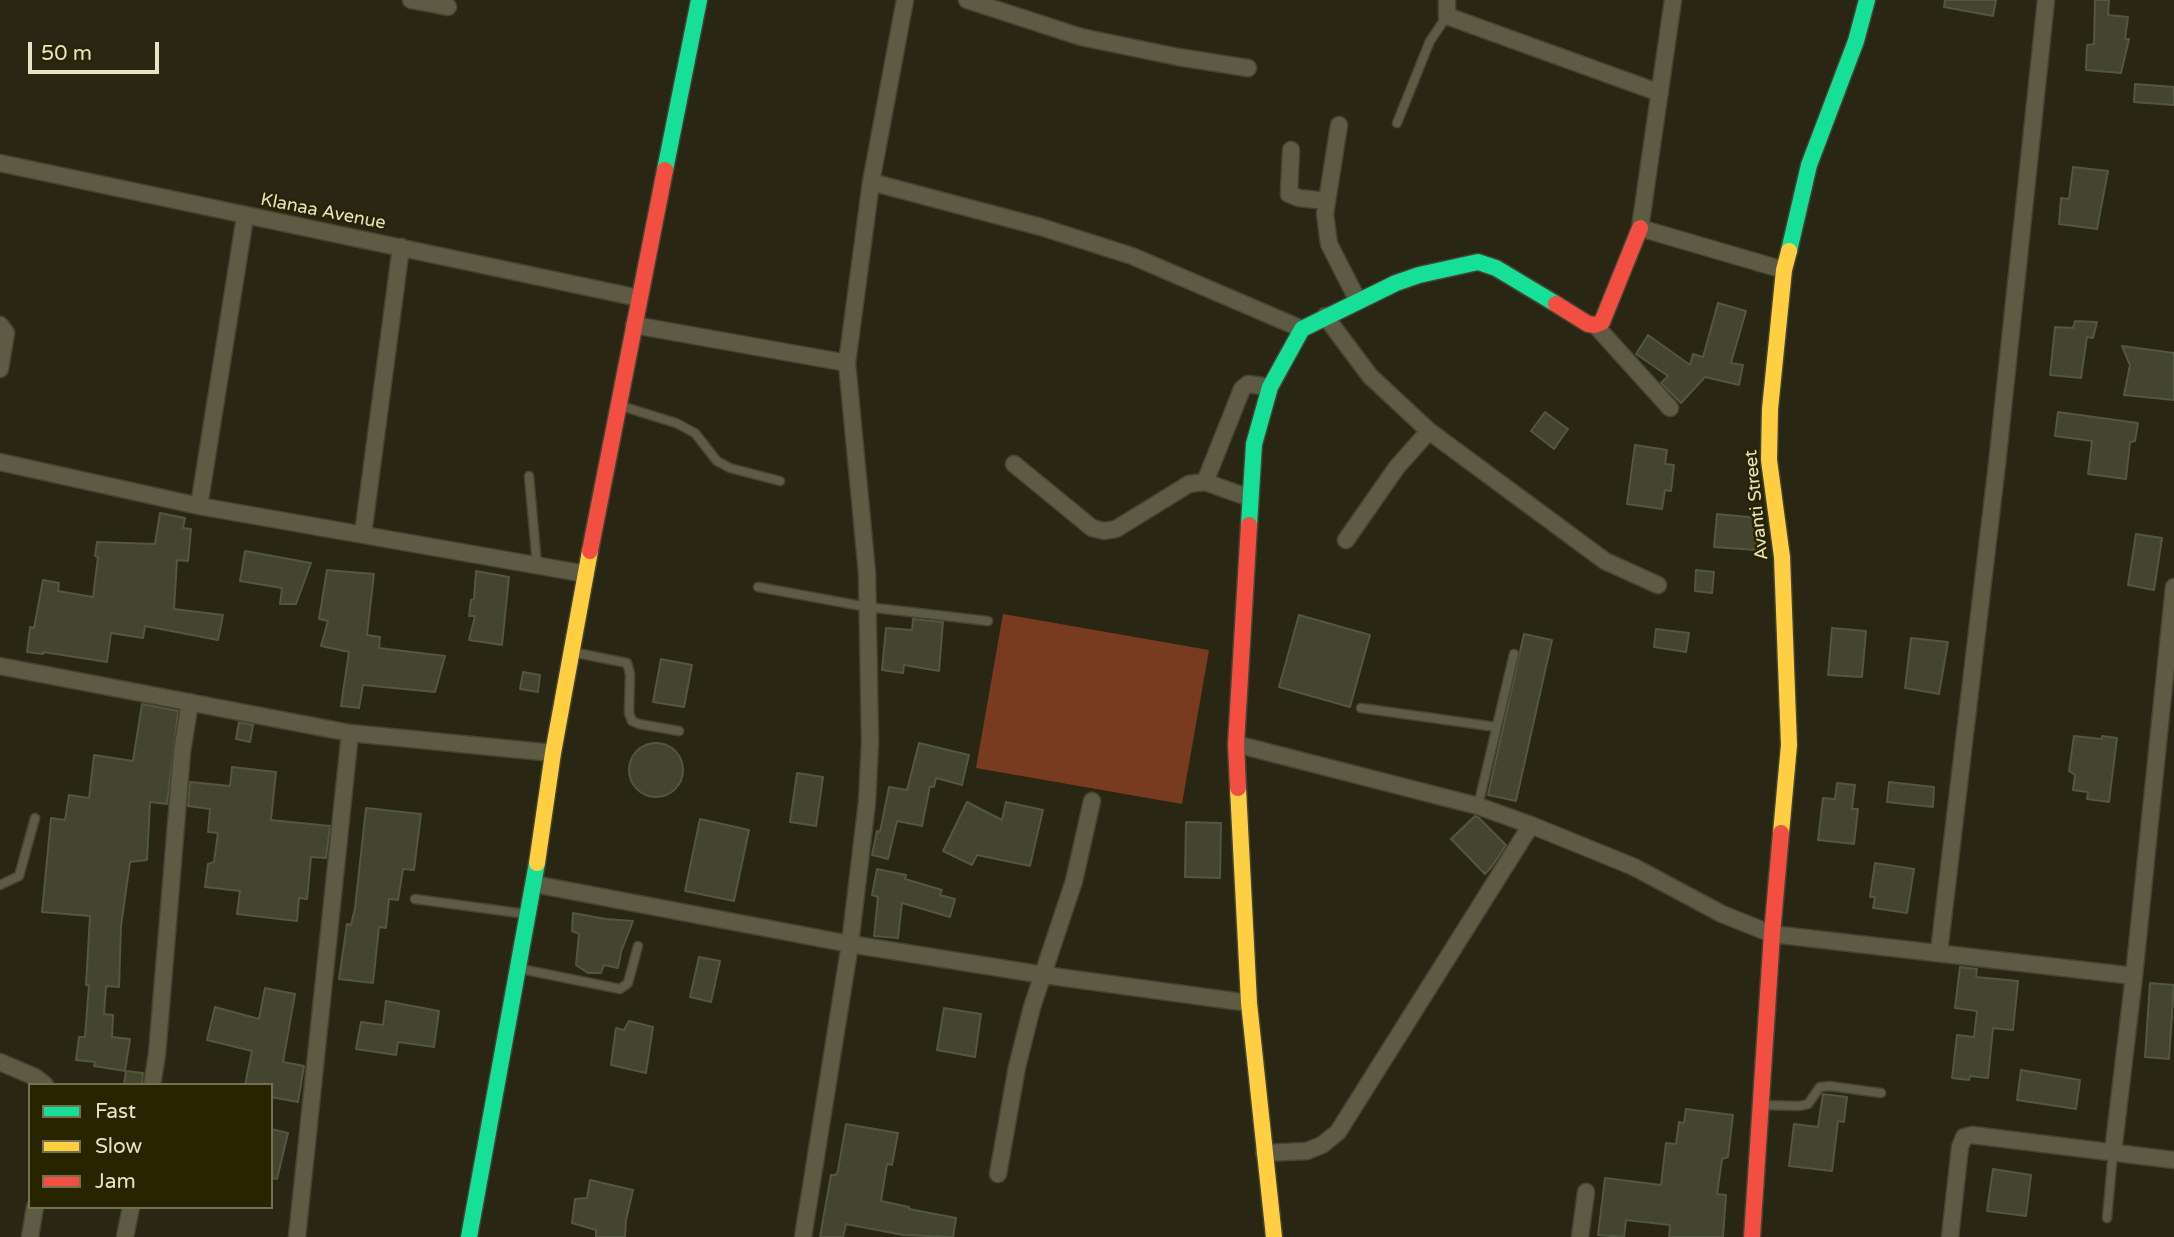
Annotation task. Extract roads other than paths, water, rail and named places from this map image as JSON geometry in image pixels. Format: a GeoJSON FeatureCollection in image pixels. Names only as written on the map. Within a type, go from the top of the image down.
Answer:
{"type":"FeatureCollection","features":[{"type":"Feature","properties":{"kind":"street"},"geometry":{"type":"LineString","coordinates":[[411,0],[448,7]]}},
{"type":"Feature","properties":{"kind":"street"},"geometry":{"type":"LineString","coordinates":[[469,1237],[534,884],[553,753],[586,574],[699,0]]}},
{"type":"Feature","properties":{"kind":"street"},"geometry":{"type":"LineString","coordinates":[[803,1237],[850,944],[867,802],[870,755],[867,573],[847,363],[871,181],[905,0]]}},
{"type":"Feature","properties":{"kind":"street"},"geometry":{"type":"LineString","coordinates":[[967,0],[1081,37],[1248,68]]}},
{"type":"Feature","properties":{"kind":"street"},"geometry":{"type":"LineString","coordinates":[[1274,1237],[1250,1003],[1236,744],[1254,444],[1270,387],[1302,329],[1396,283],[1478,262],[1496,268],[1588,324],[1602,322],[1640,228],[1673,0]]}},
{"type":"Feature","properties":{"kind":"street","name":"Avanti Street"},"geometry":{"type":"LineString","coordinates":[[1752,1237],[1772,934],[1789,745],[1782,557],[1769,460],[1770,408],[1784,271],[1809,165],[1856,41],[1867,0]]}},
{"type":"Feature","properties":{"kind":"street"},"geometry":{"type":"LineString","coordinates":[[1939,952],[1997,464],[2046,0]]}},
{"type":"Feature","properties":{"kind":"street"},"geometry":{"type":"LineString","coordinates":[[1447,8],[1660,93]]}},
{"type":"Feature","properties":{"kind":"street"},"geometry":{"type":"LineString","coordinates":[[1339,125],[1326,201],[1329,244],[1359,301]]}},
{"type":"Feature","properties":{"kind":"street"},"geometry":{"type":"LineString","coordinates":[[1291,150],[1289,194],[1298,198],[1326,201]]}},
{"type":"Feature","properties":{"kind":"street","name":"Klanaa Avenue"},"geometry":{"type":"LineString","coordinates":[[0,163],[245,217],[639,298]]}},
{"type":"Feature","properties":{"kind":"street"},"geometry":{"type":"LineString","coordinates":[[871,181],[1041,227],[1132,256],[1302,329]]}},
{"type":"Feature","properties":{"kind":"street"},"geometry":{"type":"LineString","coordinates":[[199,506],[245,217]]}},
{"type":"Feature","properties":{"kind":"street"},"geometry":{"type":"LineString","coordinates":[[1640,228],[1784,271]]}},
{"type":"Feature","properties":{"kind":"street"},"geometry":{"type":"LineString","coordinates":[[363,534],[401,247]]}},
{"type":"Feature","properties":{"kind":"street"},"geometry":{"type":"LineString","coordinates":[[1325,316],[1370,376],[1429,431],[1605,561],[1658,585]]}},
{"type":"Feature","properties":{"kind":"street"},"geometry":{"type":"LineString","coordinates":[[0,325],[6,333],[0,369]]}},
{"type":"Feature","properties":{"kind":"street"},"geometry":{"type":"LineString","coordinates":[[634,325],[847,363]]}},
{"type":"Feature","properties":{"kind":"street"},"geometry":{"type":"LineString","coordinates":[[1595,325],[1670,408]]}},
{"type":"Feature","properties":{"kind":"street"},"geometry":{"type":"LineString","coordinates":[[1205,482],[1242,389],[1248,384],[1270,387]]}},
{"type":"Feature","properties":{"kind":"street"},"geometry":{"type":"LineString","coordinates":[[1346,540],[1397,467],[1429,431]]}},
{"type":"Feature","properties":{"kind":"street"},"geometry":{"type":"LineString","coordinates":[[0,462],[199,506],[586,574]]}},
{"type":"Feature","properties":{"kind":"street"},"geometry":{"type":"LineString","coordinates":[[1014,464],[1092,528],[1104,531],[1116,529],[1189,484],[1205,482],[1250,498]]}},
{"type":"Feature","properties":{"kind":"street"},"geometry":{"type":"LineString","coordinates":[[2113,1152],[2174,587]]}},
{"type":"Feature","properties":{"kind":"street"},"geometry":{"type":"LineString","coordinates":[[0,666],[350,733],[553,753]]}},
{"type":"Feature","properties":{"kind":"street"},"geometry":{"type":"LineString","coordinates":[[152,1083],[181,764],[190,702]]}},
{"type":"Feature","properties":{"kind":"street"},"geometry":{"type":"LineString","coordinates":[[297,1237],[350,733]]}},
{"type":"Feature","properties":{"kind":"street"},"geometry":{"type":"LineString","coordinates":[[1236,744],[1478,806],[1634,867],[1722,914],[1772,934],[2134,976]]}},
{"type":"Feature","properties":{"kind":"street"},"geometry":{"type":"LineString","coordinates":[[998,1174],[1017,1067],[1032,1007],[1074,881],[1092,801]]}},
{"type":"Feature","properties":{"kind":"street"},"geometry":{"type":"LineString","coordinates":[[1264,1153],[1307,1151],[1322,1145],[1338,1132],[1531,825]]}},
{"type":"Feature","properties":{"kind":"street"},"geometry":{"type":"LineString","coordinates":[[534,884],[850,944],[1044,975],[1250,1003]]}},
{"type":"Feature","properties":{"kind":"street"},"geometry":{"type":"LineString","coordinates":[[0,1062],[42,1083]]}},
{"type":"Feature","properties":{"kind":"street"},"geometry":{"type":"LineString","coordinates":[[1950,1237],[1960,1147],[1964,1137],[1972,1135],[2174,1160]]}},
{"type":"Feature","properties":{"kind":"street"},"geometry":{"type":"LineString","coordinates":[[1580,1237],[1586,1192]]}},
{"type":"Feature","properties":{"kind":"street"},"geometry":{"type":"LineString","coordinates":[[30,1237],[35,1209]]}},
{"type":"Feature","properties":{"kind":"street"},"geometry":{"type":"LineString","coordinates":[[125,1237],[131,1209]]}},
{"type":"Feature","properties":{"kind":"lane"},"geometry":{"type":"LineString","coordinates":[[1397,123],[1430,41],[1447,8]]}},
{"type":"Feature","properties":{"kind":"lane"},"geometry":{"type":"LineString","coordinates":[[618,405],[676,423],[695,433],[717,461],[730,468],[780,481]]}},
{"type":"Feature","properties":{"kind":"lane"},"geometry":{"type":"LineString","coordinates":[[529,476],[537,565]]}},
{"type":"Feature","properties":{"kind":"lane"},"geometry":{"type":"LineString","coordinates":[[758,587],[867,607],[988,621]]}},
{"type":"Feature","properties":{"kind":"lane"},"geometry":{"type":"LineString","coordinates":[[572,652],[627,663],[630,674],[629,713],[632,721],[679,731]]}},
{"type":"Feature","properties":{"kind":"lane"},"geometry":{"type":"LineString","coordinates":[[1478,806],[1514,654]]}},
{"type":"Feature","properties":{"kind":"lane"},"geometry":{"type":"LineString","coordinates":[[1361,708],[1496,727]]}},
{"type":"Feature","properties":{"kind":"lane"},"geometry":{"type":"LineString","coordinates":[[0,885],[19,876],[35,818]]}},
{"type":"Feature","properties":{"kind":"lane"},"geometry":{"type":"LineString","coordinates":[[415,898],[528,915]]}},
{"type":"Feature","properties":{"kind":"lane"},"geometry":{"type":"LineString","coordinates":[[518,969],[620,989],[628,983],[638,946]]}},
{"type":"Feature","properties":{"kind":"lane"},"geometry":{"type":"LineString","coordinates":[[1760,1105],[1808,1104],[1820,1087],[1829,1086],[1881,1093]]}},
{"type":"Feature","properties":{"kind":"lane"},"geometry":{"type":"LineString","coordinates":[[2106,1218],[2113,1152]]}}]}
